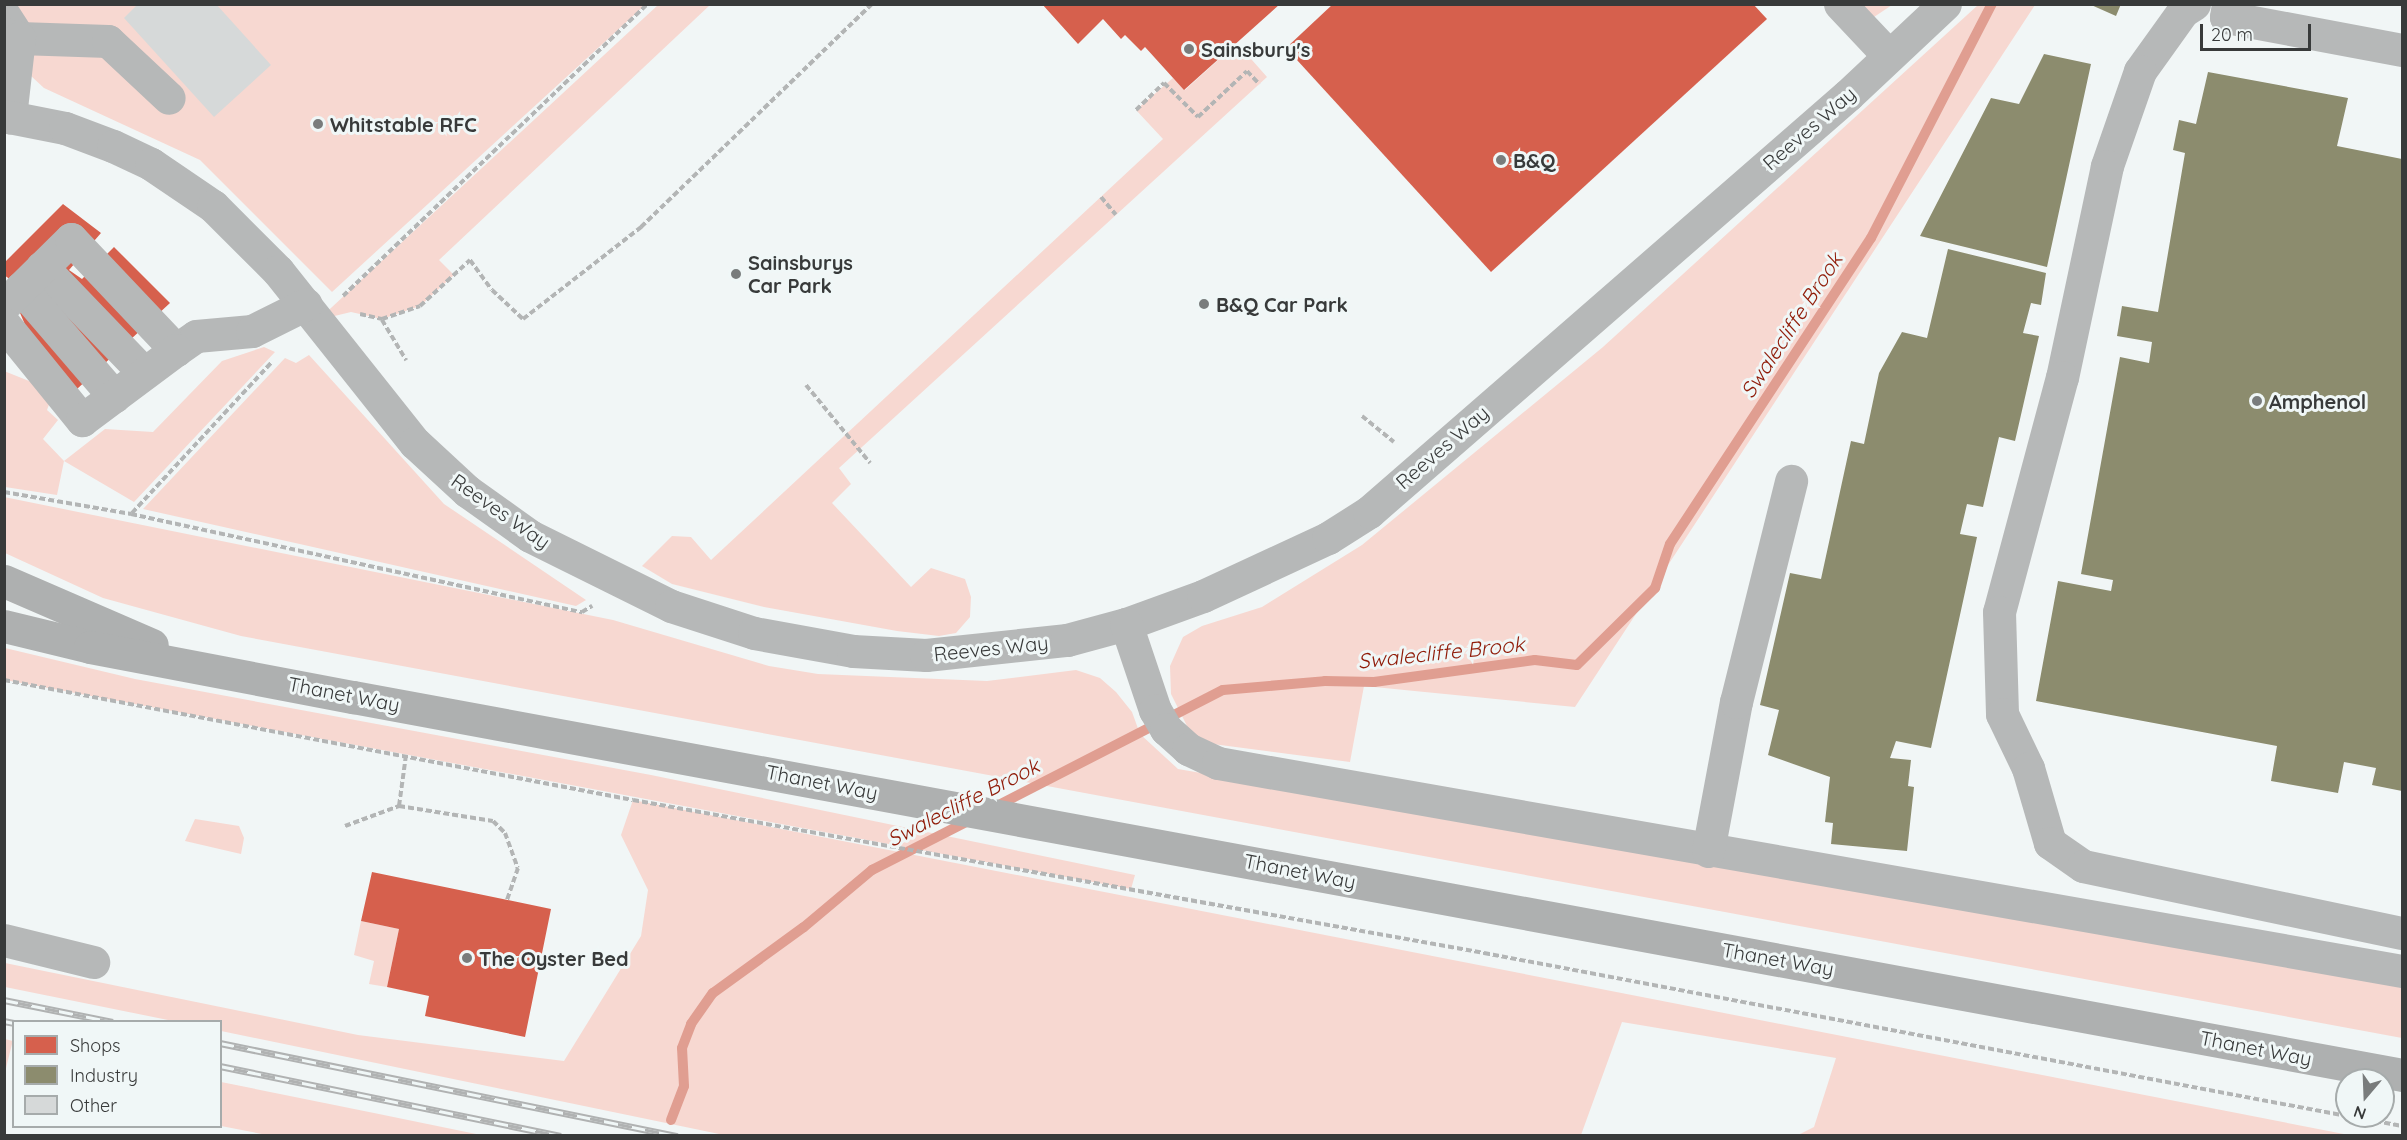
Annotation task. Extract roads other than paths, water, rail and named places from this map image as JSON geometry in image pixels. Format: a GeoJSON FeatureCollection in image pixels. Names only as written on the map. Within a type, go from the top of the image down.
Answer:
{"type":"FeatureCollection","features":[{"type":"Feature","properties":{"kind":"main road","name":"Thanet Way"},"geometry":{"type":"LineString","coordinates":[[4,581],[198,665]]}},
{"type":"Feature","properties":{"kind":"main road","name":"Thanet Way"},"geometry":{"type":"LineString","coordinates":[[4,626],[90,647],[198,665],[2403,1075]]}},
{"type":"Feature","properties":{"kind":"street"},"geometry":{"type":"LineString","coordinates":[[1840,4],[1889,56]]}},
{"type":"Feature","properties":{"kind":"street","name":"Reeves Way"},"geometry":{"type":"LineString","coordinates":[[7,116],[86,134],[187,187],[213,206],[312,312],[415,443],[467,490],[530,536],[671,606],[754,633],[854,651],[926,655],[1003,650],[1067,639],[1126,624],[1203,596],[1328,538],[1369,512],[1421,464],[1889,56],[1945,4]]}},
{"type":"Feature","properties":{"kind":"street"},"geometry":{"type":"LineString","coordinates":[[2194,4],[2183,11],[2140,71],[2107,166],[2062,377],[1999,612],[2002,714],[2028,768],[2050,843],[2083,866],[2403,933]]}},
{"type":"Feature","properties":{"kind":"street"},"geometry":{"type":"LineString","coordinates":[[2228,4],[2226,17],[2403,50]]}},
{"type":"Feature","properties":{"kind":"street"},"geometry":{"type":"LineString","coordinates":[[7,116],[9,29],[108,41],[169,98]]}},
{"type":"Feature","properties":{"kind":"street"},"geometry":{"type":"LineString","coordinates":[[23,287],[71,239],[176,350]]}},
{"type":"Feature","properties":{"kind":"street"},"geometry":{"type":"LineString","coordinates":[[23,287],[144,374]]}},
{"type":"Feature","properties":{"kind":"street"},"geometry":{"type":"LineString","coordinates":[[23,287],[114,396]]}},
{"type":"Feature","properties":{"kind":"street"},"geometry":{"type":"LineString","coordinates":[[4,324],[82,420],[196,336],[252,331],[312,312]]}},
{"type":"Feature","properties":{"kind":"street"},"geometry":{"type":"LineString","coordinates":[[4,359],[43,371]]}},
{"type":"Feature","properties":{"kind":"street"},"geometry":{"type":"LineString","coordinates":[[1708,851],[1736,702],[1791,481]]}},
{"type":"Feature","properties":{"kind":"street"},"geometry":{"type":"LineString","coordinates":[[1126,624],[1155,710],[1166,729],[1188,749],[1218,763],[1708,851],[2403,971]]}},
{"type":"Feature","properties":{"kind":"street"},"geometry":{"type":"LineString","coordinates":[[4,940],[93,962]]}},
{"type":"Feature","properties":{"kind":"waterway","name":"Swalecliffe Brook"},"geometry":{"type":"LineString","coordinates":[[995,807],[1223,690],[1325,681],[1374,682],[1535,660],[1577,665],[1655,588],[1670,544],[1871,238],[1992,4]]}},
{"type":"Feature","properties":{"kind":"waterway","name":"Swalecliffe Brook"},"geometry":{"type":"LineString","coordinates":[[671,1120],[684,1086],[682,1048],[691,1024],[713,993],[804,927],[872,870],[970,820]]}},
{"type":"Feature","properties":{"kind":"railway"},"geometry":{"type":"LineString","coordinates":[[4,1000],[103,1020]]}},
{"type":"Feature","properties":{"kind":"railway"},"geometry":{"type":"LineString","coordinates":[[4,1021],[12,1023]]}},
{"type":"Feature","properties":{"kind":"railway"},"geometry":{"type":"LineString","coordinates":[[222,1043],[678,1136]]}},
{"type":"Feature","properties":{"kind":"railway"},"geometry":{"type":"LineString","coordinates":[[222,1066],[561,1136]]}},
{"type":"Feature","properties":{"kind":"place","name":"Sainsbury's"},"geometry":{"type":"Point","coordinates":[1189,49]}},
{"type":"Feature","properties":{"kind":"place","name":"Whitstable RFC"},"geometry":{"type":"Point","coordinates":[318,124]}},
{"type":"Feature","properties":{"kind":"place","name":"B&Q"},"geometry":{"type":"Point","coordinates":[1501,160]}},
{"type":"Feature","properties":{"kind":"place","name":"Sainsburys Car Park"},"geometry":{"type":"Point","coordinates":[736,274]}},
{"type":"Feature","properties":{"kind":"place","name":"B&Q Car Park"},"geometry":{"type":"Point","coordinates":[1204,304]}},
{"type":"Feature","properties":{"kind":"place","name":"Amphenol"},"geometry":{"type":"Point","coordinates":[2257,401]}},
{"type":"Feature","properties":{"kind":"place","name":"The Oyster Bed"},"geometry":{"type":"Point","coordinates":[467,958]}}]}
